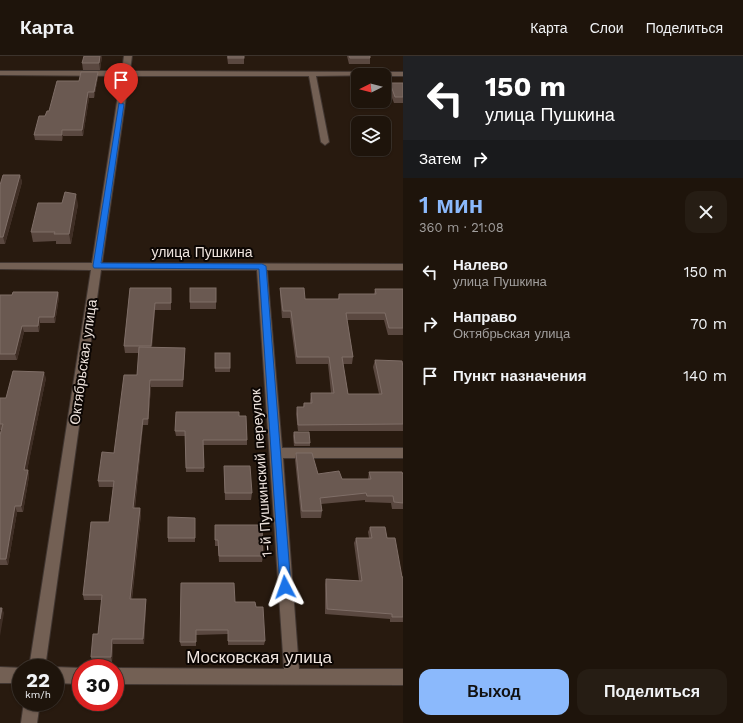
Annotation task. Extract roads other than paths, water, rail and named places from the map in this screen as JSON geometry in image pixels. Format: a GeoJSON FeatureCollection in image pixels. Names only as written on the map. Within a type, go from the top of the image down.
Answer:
{"type":"FeatureCollection","features":[{"type":"Feature","properties":{"kind":"street","name":"Октябрьская улица"},"geometry":{"type":"LineString","coordinates":[[38,659],[128,56]]}},
{"type":"Feature","properties":{"kind":"street"},"geometry":{"type":"LineString","coordinates":[[0,73],[403,74]]}},
{"type":"Feature","properties":{"kind":"street"},"geometry":{"type":"LineString","coordinates":[[312,74],[325,142]]}},
{"type":"Feature","properties":{"kind":"street","name":"улица Пушкина"},"geometry":{"type":"LineString","coordinates":[[0,266],[403,267]]}},
{"type":"Feature","properties":{"kind":"street","name":"1-й Пушкинский переулок"},"geometry":{"type":"LineString","coordinates":[[262,266],[292,676]]}},
{"type":"Feature","properties":{"kind":"street"},"geometry":{"type":"LineString","coordinates":[[276,453],[403,453]]}},
{"type":"Feature","properties":{"kind":"street"},"geometry":{"type":"LineString","coordinates":[[0,675],[12,675]]}},
{"type":"Feature","properties":{"kind":"street","name":"Московская улица"},"geometry":{"type":"LineString","coordinates":[[124,676],[403,677]]}},
{"type":"Feature","properties":{"kind":"street"},"geometry":{"type":"LineString","coordinates":[[29,723],[31,711]]}}]}
